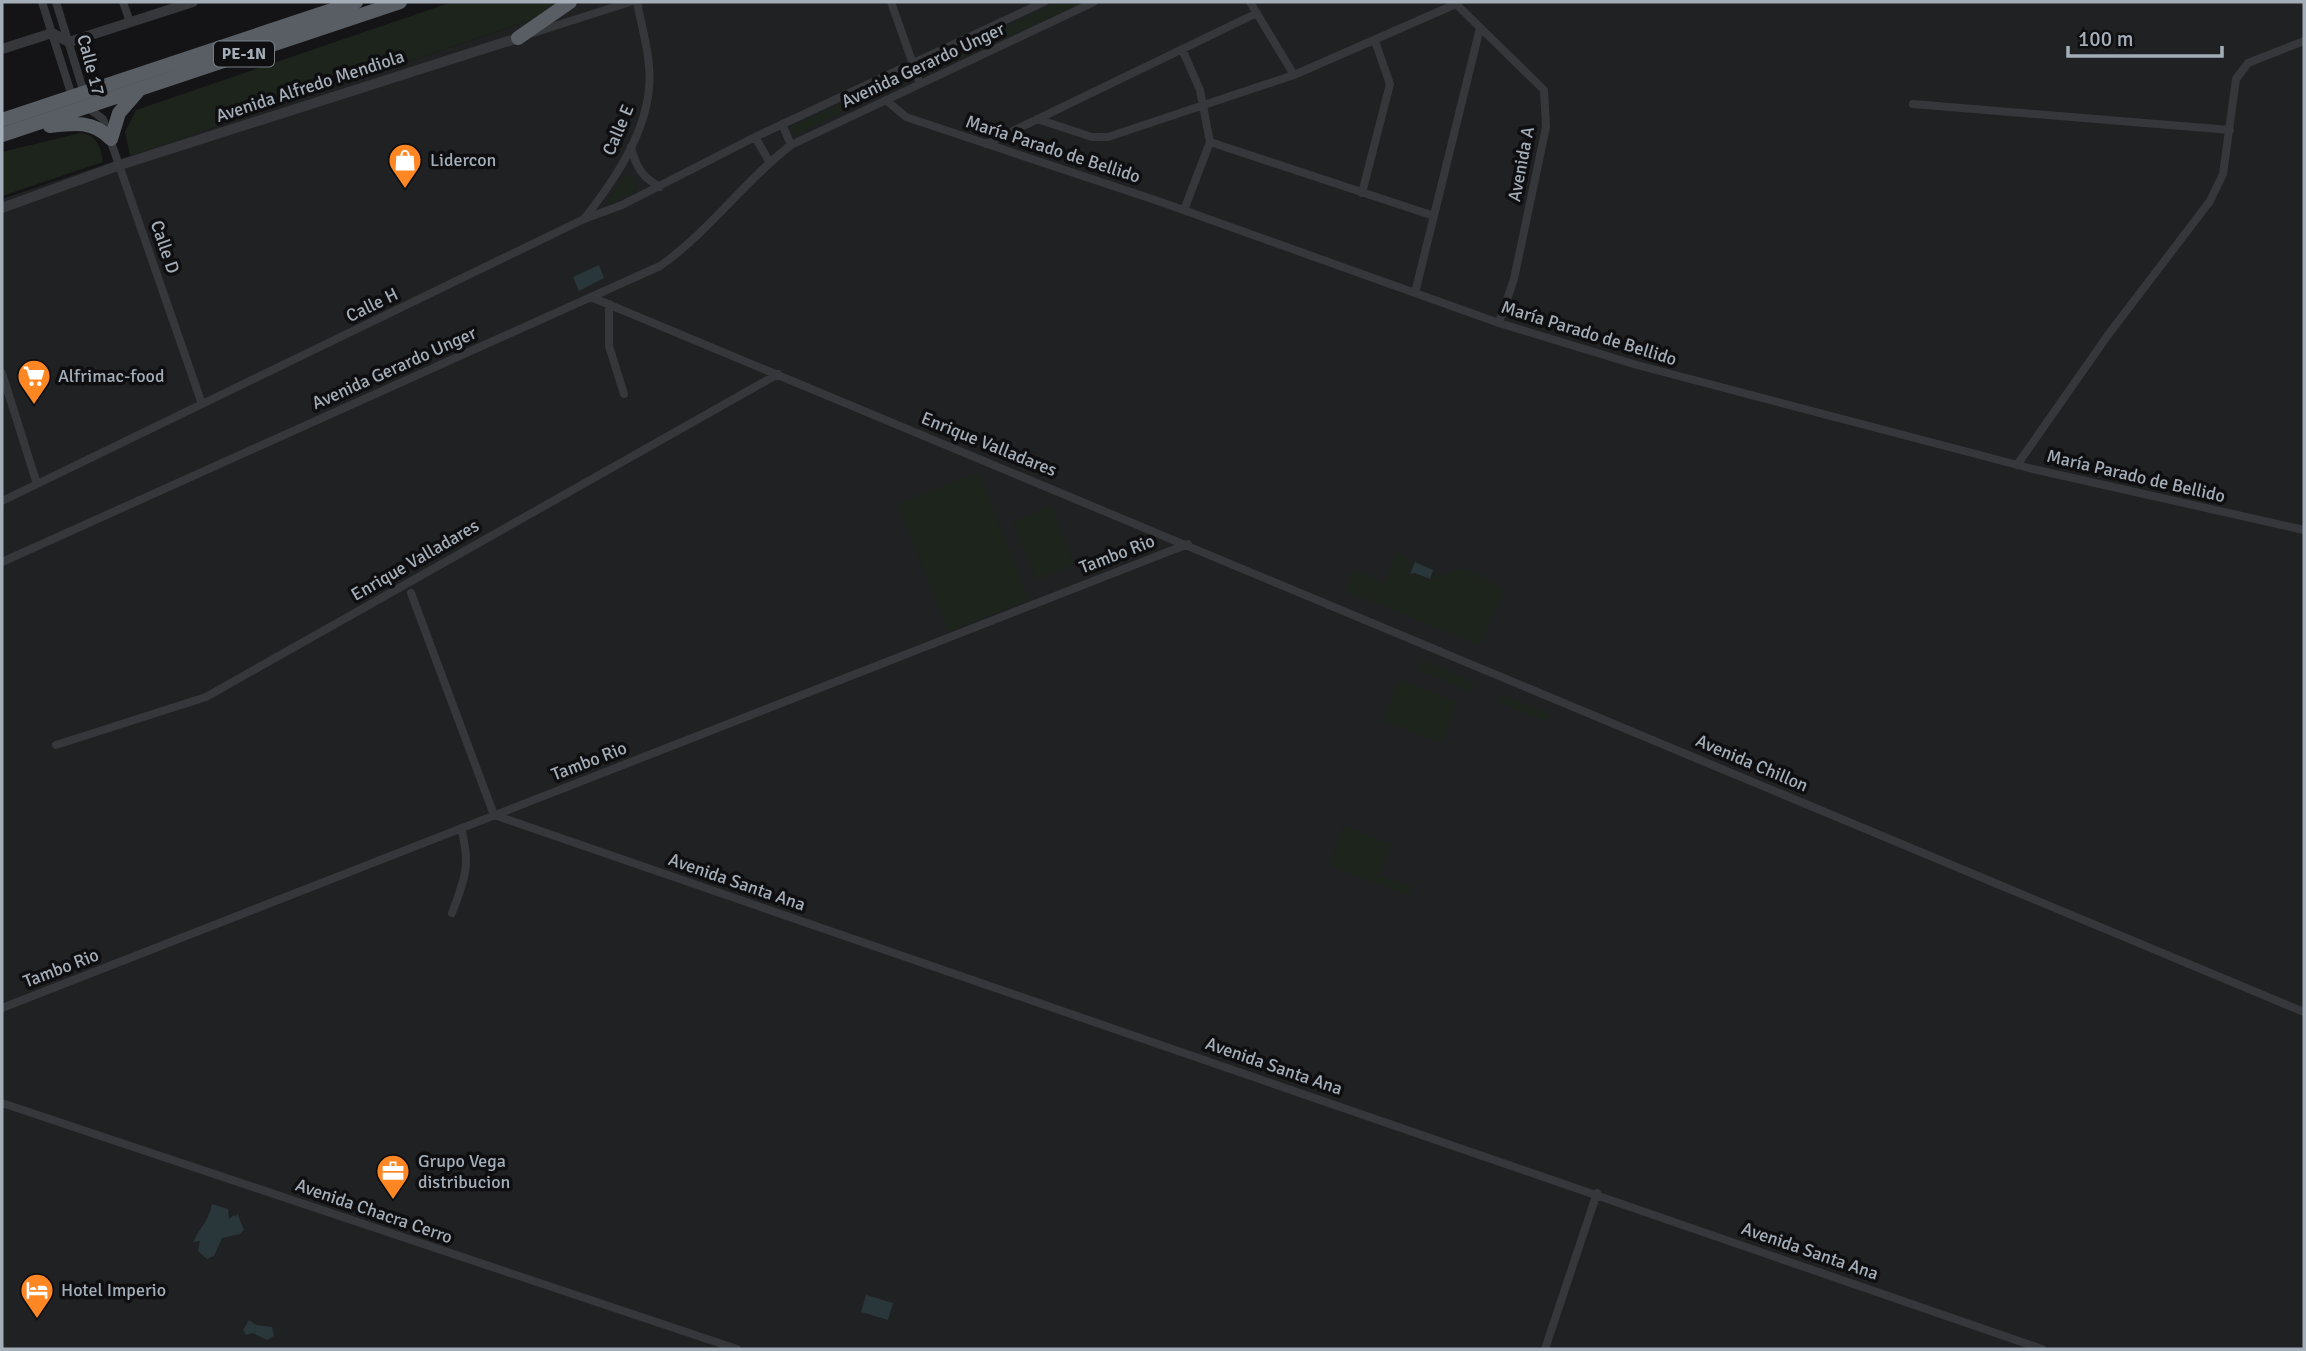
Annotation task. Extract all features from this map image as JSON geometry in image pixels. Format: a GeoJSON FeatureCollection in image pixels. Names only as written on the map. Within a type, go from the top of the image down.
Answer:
{"type":"FeatureCollection","features":[{"type":"Feature","properties":{"kind":"highway","name":"PE-1N"},"geometry":{"type":"LineString","coordinates":[[2,120],[356,2]]}},
{"type":"Feature","properties":{"kind":"highway","name":"PE-1N"},"geometry":{"type":"LineString","coordinates":[[2,135],[400,2]]}},
{"type":"Feature","properties":{"kind":"highway"},"geometry":{"type":"LineString","coordinates":[[518,38],[570,2]]}},
{"type":"Feature","properties":{"kind":"highway"},"geometry":{"type":"LineString","coordinates":[[24,128],[89,125],[111,139],[119,114],[141,89]]}},
{"type":"Feature","properties":{"kind":"street","name":"Calle 17"},"geometry":{"type":"LineString","coordinates":[[42,2],[78,94],[87,107]]}},
{"type":"Feature","properties":{"kind":"street","name":"Calle 17"},"geometry":{"type":"LineString","coordinates":[[56,2],[69,42],[78,94],[87,107]]}},
{"type":"Feature","properties":{"kind":"street"},"geometry":{"type":"LineString","coordinates":[[123,2],[130,22]]}},
{"type":"Feature","properties":{"kind":"street"},"geometry":{"type":"LineString","coordinates":[[2,49],[52,33],[69,42],[179,4],[193,2]]}},
{"type":"Feature","properties":{"kind":"street","name":"Avenida Alfredo Mendiola"},"geometry":{"type":"LineString","coordinates":[[2,208],[120,165],[630,2]]}},
{"type":"Feature","properties":{"kind":"street","name":"Calle E"},"geometry":{"type":"LineString","coordinates":[[584,219],[602,196],[631,147],[642,119],[649,88],[637,2]]}},
{"type":"Feature","properties":{"kind":"street"},"geometry":{"type":"LineString","coordinates":[[891,2],[920,84]]}},
{"type":"Feature","properties":{"kind":"street","name":"Avenida Gerardo Unger"},"geometry":{"type":"LineString","coordinates":[[755,136],[1044,2]]}},
{"type":"Feature","properties":{"kind":"street","name":"Avenida Gerardo Unger"},"geometry":{"type":"LineString","coordinates":[[2,562],[660,266],[684,250],[769,161],[791,145],[1094,2]]}},
{"type":"Feature","properties":{"kind":"street"},"geometry":{"type":"LineString","coordinates":[[1250,2],[1294,75]]}},
{"type":"Feature","properties":{"kind":"street"},"geometry":{"type":"LineString","coordinates":[[1037,119],[1099,139],[1294,75],[1455,3]]}},
{"type":"Feature","properties":{"kind":"street","name":"Avenida A"},"geometry":{"type":"LineString","coordinates":[[1455,3],[1544,90],[1546,127],[1514,279],[1499,323]]}},
{"type":"Feature","properties":{"kind":"street"},"geometry":{"type":"LineString","coordinates":[[986,144],[1257,13]]}},
{"type":"Feature","properties":{"kind":"street"},"geometry":{"type":"LineString","coordinates":[[1415,293],[1480,28]]}},
{"type":"Feature","properties":{"kind":"street"},"geometry":{"type":"LineString","coordinates":[[1362,193],[1390,84],[1375,41]]}},
{"type":"Feature","properties":{"kind":"street"},"geometry":{"type":"LineString","coordinates":[[2017,465],[2108,335],[2210,201],[2224,174],[2236,79],[2248,63],[2304,41]]}},
{"type":"Feature","properties":{"kind":"street"},"geometry":{"type":"LineString","coordinates":[[1182,49],[1203,106],[1210,142],[1184,210]]}},
{"type":"Feature","properties":{"kind":"street","name":"María Parado de Bellido"},"geometry":{"type":"LineString","coordinates":[[886,100],[906,117],[1184,210],[1499,323],[1637,365],[2017,465],[2304,530]]}},
{"type":"Feature","properties":{"kind":"street"},"geometry":{"type":"LineString","coordinates":[[1913,104],[2230,131]]}},
{"type":"Feature","properties":{"kind":"street","name":"Calle D"},"geometry":{"type":"LineString","coordinates":[[87,107],[103,119],[111,139],[202,404]]}},
{"type":"Feature","properties":{"kind":"street"},"geometry":{"type":"LineString","coordinates":[[782,124],[791,145]]}},
{"type":"Feature","properties":{"kind":"street"},"geometry":{"type":"LineString","coordinates":[[755,136],[769,161]]}},
{"type":"Feature","properties":{"kind":"street","name":"Calle H"},"geometry":{"type":"LineString","coordinates":[[2,501],[584,219],[660,187],[755,136]]}},
{"type":"Feature","properties":{"kind":"street"},"geometry":{"type":"LineString","coordinates":[[1210,142],[1434,216]]}},
{"type":"Feature","properties":{"kind":"street"},"geometry":{"type":"LineString","coordinates":[[631,147],[636,166],[646,179],[660,187]]}},
{"type":"Feature","properties":{"kind":"street","name":"Enrique Valladares"},"geometry":{"type":"LineString","coordinates":[[591,297],[1188,544]]}},
{"type":"Feature","properties":{"kind":"street"},"geometry":{"type":"LineString","coordinates":[[609,304],[609,346],[625,394]]}},
{"type":"Feature","properties":{"kind":"street"},"geometry":{"type":"LineString","coordinates":[[2,373],[37,484]]}},
{"type":"Feature","properties":{"kind":"street","name":"Enrique Valladares"},"geometry":{"type":"LineString","coordinates":[[56,745],[206,697],[778,374]]}},
{"type":"Feature","properties":{"kind":"street","name":"Tambo Rio"},"geometry":{"type":"LineString","coordinates":[[2,1008],[1188,544]]}},
{"type":"Feature","properties":{"kind":"street","name":"Avenida Chillon"},"geometry":{"type":"LineString","coordinates":[[1188,544],[2304,1012]]}},
{"type":"Feature","properties":{"kind":"street"},"geometry":{"type":"LineString","coordinates":[[411,593],[494,815]]}},
{"type":"Feature","properties":{"kind":"street","name":"Avenida Santa Ana"},"geometry":{"type":"LineString","coordinates":[[494,815],[1597,1194],[2038,1349]]}},
{"type":"Feature","properties":{"kind":"street"},"geometry":{"type":"LineString","coordinates":[[452,913],[466,875],[466,850],[461,828]]}},
{"type":"Feature","properties":{"kind":"street","name":"Avenida Chacra Cerro"},"geometry":{"type":"LineString","coordinates":[[2,1103],[737,1349]]}},
{"type":"Feature","properties":{"kind":"street"},"geometry":{"type":"LineString","coordinates":[[1545,1349],[1597,1194]]}},
{"type":"Feature","properties":{"kind":"shaded area"},"geometry":{"type":"Polygon","coordinates":[[[452,2],[563,2],[549,14],[130,156],[125,132],[136,110],[452,2]]]}},
{"type":"Feature","properties":{"kind":"shaded area"},"geometry":{"type":"Polygon","coordinates":[[[585,2],[2304,2],[2304,1349],[2,1349],[2,199],[585,2]]]}},
{"type":"Feature","properties":{"kind":"shaded area"},"geometry":{"type":"Polygon","coordinates":[[[1058,2],[1084,2],[921,77],[917,68],[1058,2]]]}},
{"type":"Feature","properties":{"kind":"shaded area"},"geometry":{"type":"Polygon","coordinates":[[[901,74],[904,82],[794,136],[790,128],[901,74]]]}},
{"type":"Feature","properties":{"kind":"shaded area"},"geometry":{"type":"Polygon","coordinates":[[[80,133],[94,139],[103,162],[2,196],[2,152],[80,133]]]}},
{"type":"Feature","properties":{"kind":"shaded area"},"geometry":{"type":"Polygon","coordinates":[[[626,174],[632,177],[637,190],[602,208],[626,174]]]}},
{"type":"Feature","properties":{"kind":"shaded area"},"geometry":{"type":"Polygon","coordinates":[[[599,265],[604,278],[579,291],[573,277],[599,265]]]}},
{"type":"Feature","properties":{"kind":"shaded area"},"geometry":{"type":"Polygon","coordinates":[[[978,472],[1029,600],[949,632],[898,504],[978,472]]]}},
{"type":"Feature","properties":{"kind":"shaded area"},"geometry":{"type":"Polygon","coordinates":[[[1050,506],[1074,564],[1037,580],[1013,522],[1050,506]]]}},
{"type":"Feature","properties":{"kind":"shaded area"},"geometry":{"type":"Polygon","coordinates":[[[1397,552],[1410,559],[1408,575],[1413,578],[1415,575],[1430,581],[1434,574],[1445,576],[1452,571],[1467,571],[1504,590],[1479,645],[1346,591],[1354,569],[1384,584],[1397,552]]]}},
{"type":"Feature","properties":{"kind":"shaded area"},"geometry":{"type":"Polygon","coordinates":[[[1415,562],[1433,570],[1430,579],[1415,573],[1410,574],[1415,562]]]}},
{"type":"Feature","properties":{"kind":"shaded area"},"geometry":{"type":"Polygon","coordinates":[[[1422,660],[1474,682],[1470,692],[1418,670],[1422,660]]]}},
{"type":"Feature","properties":{"kind":"shaded area"},"geometry":{"type":"Polygon","coordinates":[[[1399,679],[1456,701],[1441,743],[1384,721],[1399,679]]]}},
{"type":"Feature","properties":{"kind":"shaded area"},"geometry":{"type":"Polygon","coordinates":[[[1501,694],[1550,714],[1547,722],[1498,702],[1501,694]]]}},
{"type":"Feature","properties":{"kind":"shaded area"},"geometry":{"type":"Polygon","coordinates":[[[1344,826],[1391,844],[1379,876],[1412,887],[1409,896],[1330,866],[1344,826]]]}},
{"type":"Feature","properties":{"kind":"shaded area"},"geometry":{"type":"Polygon","coordinates":[[[212,1204],[228,1209],[229,1219],[234,1215],[236,1217],[237,1213],[244,1230],[240,1234],[222,1238],[214,1256],[207,1259],[198,1251],[200,1241],[193,1242],[207,1220],[212,1204]]]}},
{"type":"Feature","properties":{"kind":"shaded area"},"geometry":{"type":"Polygon","coordinates":[[[866,1295],[893,1303],[888,1320],[861,1312],[866,1295]]]}},
{"type":"Feature","properties":{"kind":"shaded area"},"geometry":{"type":"Polygon","coordinates":[[[249,1320],[256,1325],[272,1327],[274,1336],[267,1340],[253,1333],[246,1335],[243,1330],[249,1320]]]}},
{"type":"Feature","properties":{"kind":"place","name":"Lidercon"},"geometry":{"type":"Point","coordinates":[405,190]}},
{"type":"Feature","properties":{"kind":"place","name":"Alfrimac-food"},"geometry":{"type":"Point","coordinates":[34,406]}},
{"type":"Feature","properties":{"kind":"place","name":"Grupo Vega distribucion"},"geometry":{"type":"Point","coordinates":[393,1201]}},
{"type":"Feature","properties":{"kind":"place","name":"Hotel Imperio"},"geometry":{"type":"Point","coordinates":[37,1320]}}]}
